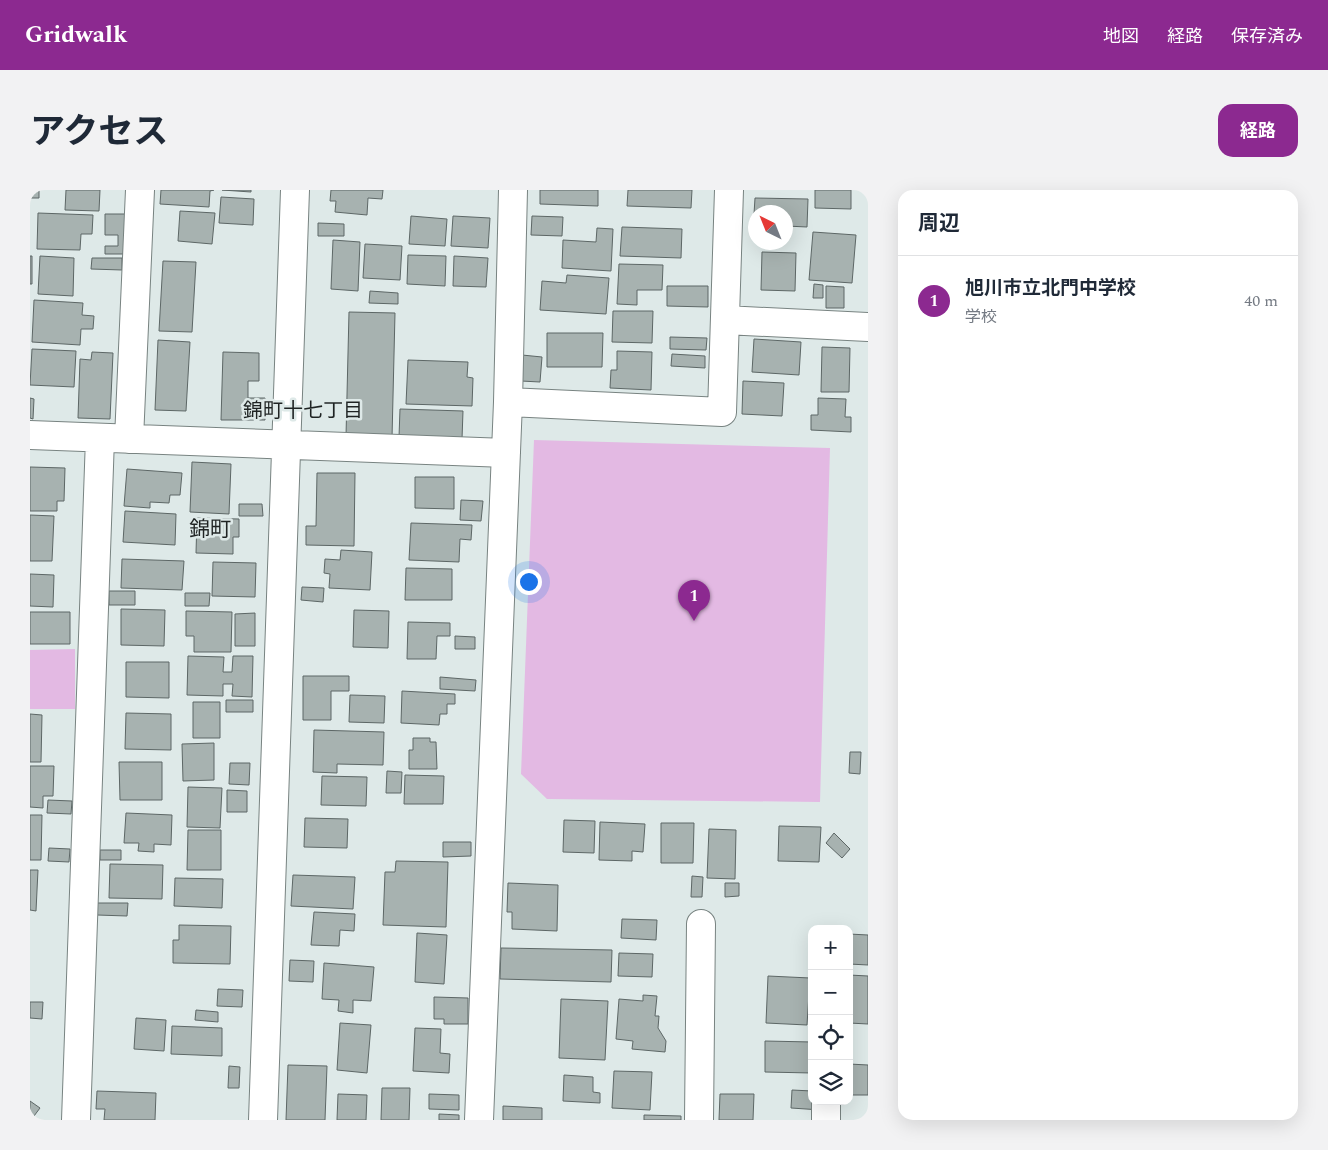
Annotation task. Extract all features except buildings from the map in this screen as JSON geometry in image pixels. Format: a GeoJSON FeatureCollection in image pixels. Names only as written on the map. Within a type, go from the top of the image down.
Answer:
{"type":"FeatureCollection","features":[{"type":"Feature","properties":{"kind":"street"},"geometry":{"type":"LineString","coordinates":[[129,439],[140,190]]}},
{"type":"Feature","properties":{"kind":"street"},"geometry":{"type":"LineString","coordinates":[[263,1120],[295,190]]}},
{"type":"Feature","properties":{"kind":"street"},"geometry":{"type":"LineString","coordinates":[[479,1120],[508,402],[514,190]]}},
{"type":"Feature","properties":{"kind":"street"},"geometry":{"type":"LineString","coordinates":[[508,402],[722,412],[729,190]]}},
{"type":"Feature","properties":{"kind":"street"},"geometry":{"type":"LineString","coordinates":[[725,320],[868,327]]}},
{"type":"Feature","properties":{"kind":"street"},"geometry":{"type":"LineString","coordinates":[[30,435],[506,453]]}},
{"type":"Feature","properties":{"kind":"street"},"geometry":{"type":"LineString","coordinates":[[76,1120],[100,438]]}},
{"type":"Feature","properties":{"kind":"street"},"geometry":{"type":"LineString","coordinates":[[698,1120],[701,924]]}},
{"type":"Feature","properties":{"kind":"street"},"geometry":{"type":"LineString","coordinates":[[826,1105],[826,1120]]}},
{"type":"Feature","properties":{"kind":"shaded area"},"geometry":{"type":"Polygon","coordinates":[[[534,440],[830,448],[820,802],[547,799],[521,774],[534,440]]]}},
{"type":"Feature","properties":{"kind":"shaded area"},"geometry":{"type":"Polygon","coordinates":[[[75,649],[75,709],[30,709],[30,650],[75,649]]]}},
{"type":"Feature","properties":{"kind":"place","name":"旭川市立北門中学校"},"geometry":{"type":"Point","coordinates":[694,621]}},
{"type":"Feature","properties":{"kind":"district","name":"錦町十七丁目"},"geometry":{"type":"Point","coordinates":[303,411]}},
{"type":"Feature","properties":{"kind":"district","name":"錦町"},"geometry":{"type":"Point","coordinates":[210,530]}}]}
